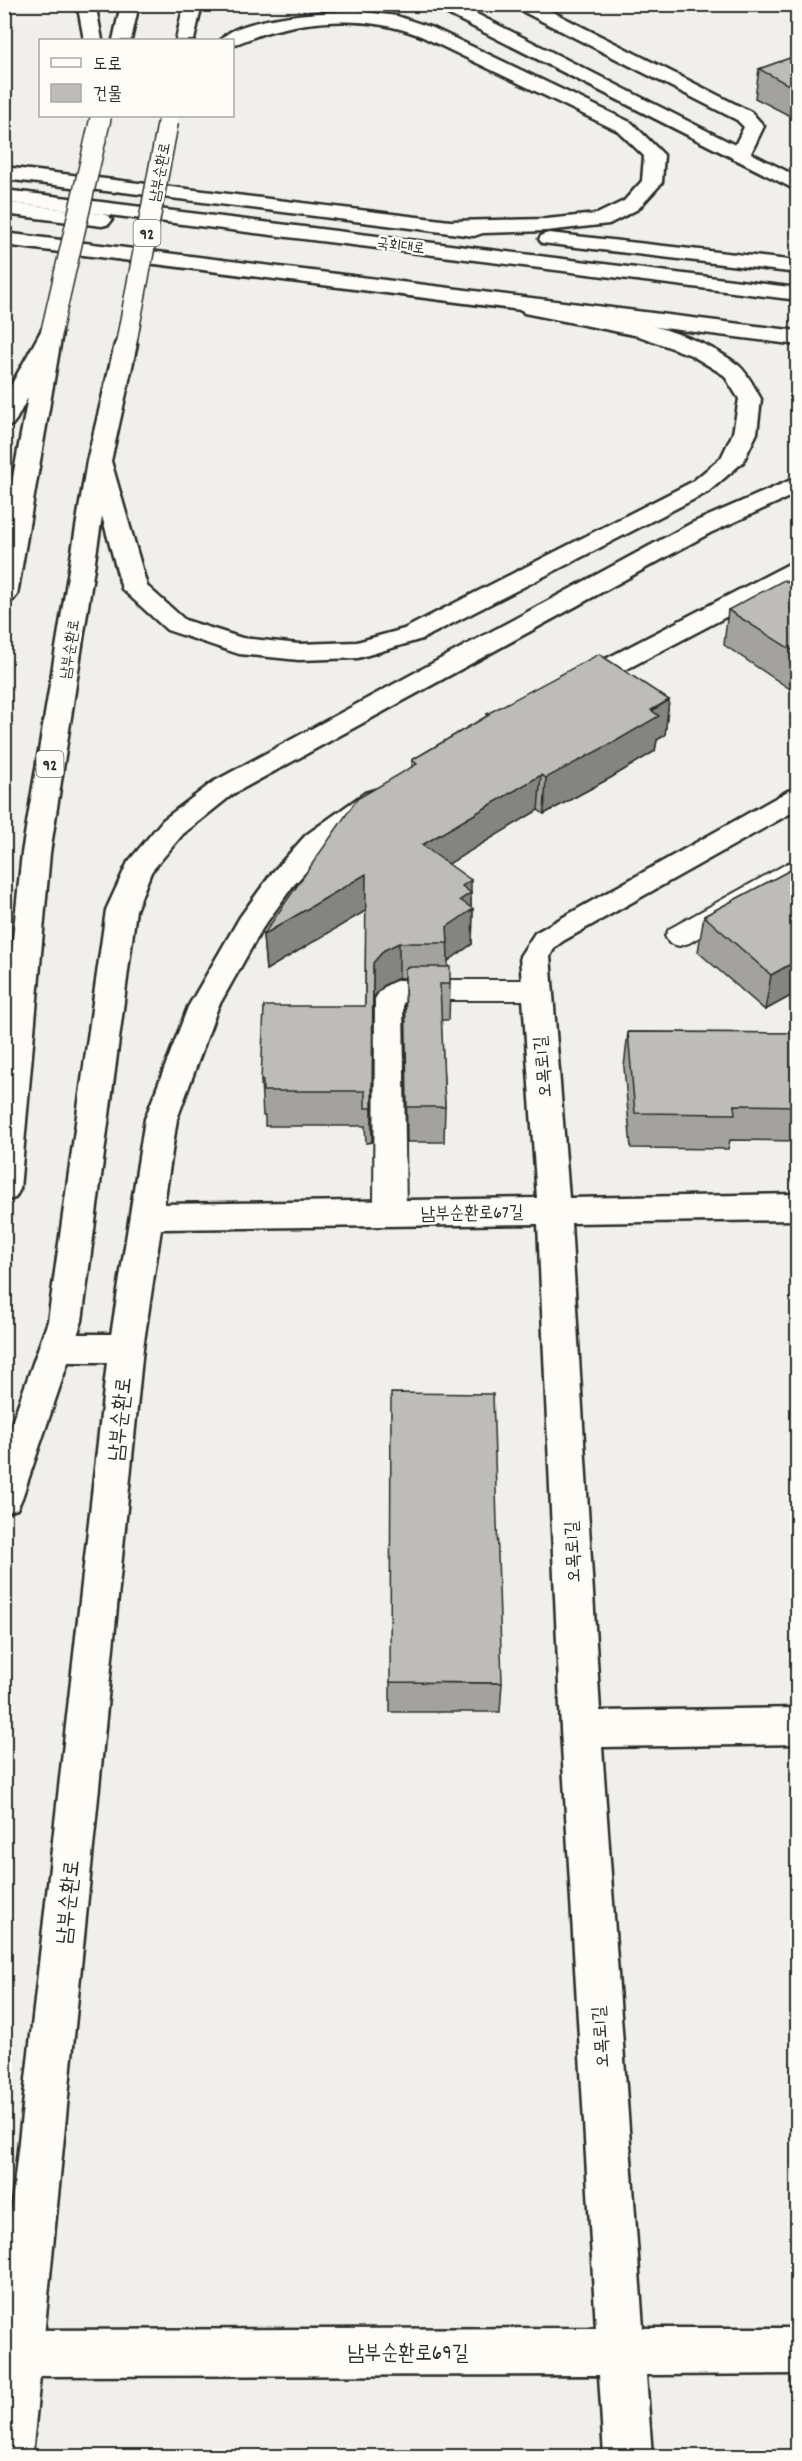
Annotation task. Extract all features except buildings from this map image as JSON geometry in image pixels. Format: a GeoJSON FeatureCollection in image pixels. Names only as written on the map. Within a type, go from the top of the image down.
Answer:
{"type":"FeatureCollection","features":[{"type":"Feature","properties":{"kind":"main road"},"geometry":{"type":"LineString","coordinates":[[82,4],[88,13],[93,39]]}},
{"type":"Feature","properties":{"kind":"main road"},"geometry":{"type":"LineString","coordinates":[[122,39],[130,4]]}},
{"type":"Feature","properties":{"kind":"main road"},"geometry":{"type":"LineString","coordinates":[[185,39],[193,4]]}},
{"type":"Feature","properties":{"kind":"main road"},"geometry":{"type":"LineString","coordinates":[[442,4],[798,185]]}},
{"type":"Feature","properties":{"kind":"main road"},"geometry":{"type":"LineString","coordinates":[[522,4],[744,116],[754,126],[740,155]]}},
{"type":"Feature","properties":{"kind":"main road"},"geometry":{"type":"LineString","coordinates":[[790,4],[798,8]]}},
{"type":"Feature","properties":{"kind":"main road"},"geometry":{"type":"LineString","coordinates":[[232,39],[247,32],[279,23],[310,19],[360,17],[396,21],[427,32],[625,127],[654,155],[652,182],[632,205],[602,220],[546,225],[452,227]]}},
{"type":"Feature","properties":{"kind":"main road"},"geometry":{"type":"LineString","coordinates":[[4,595],[51,333],[101,117]]}},
{"type":"Feature","properties":{"kind":"main road","name":"남부순환로"},"geometry":{"type":"LineString","coordinates":[[4,1189],[36,853],[99,461],[126,344],[168,119]]}},
{"type":"Feature","properties":{"kind":"main road"},"geometry":{"type":"LineString","coordinates":[[4,174],[798,267]]}},
{"type":"Feature","properties":{"kind":"main road","name":"국회대로"},"geometry":{"type":"LineString","coordinates":[[4,196],[798,294]]}},
{"type":"Feature","properties":{"kind":"main road","name":"국회대로"},"geometry":{"type":"LineString","coordinates":[[4,208],[457,268],[798,309]]}},
{"type":"Feature","properties":{"kind":"main road"},"geometry":{"type":"LineString","coordinates":[[4,239],[798,338]]}},
{"type":"Feature","properties":{"kind":"main road"},"geometry":{"type":"LineString","coordinates":[[99,461],[135,590],[176,625],[239,645],[299,652],[358,650],[413,634],[700,487],[731,462],[745,433],[750,399],[732,371],[699,350],[644,331],[504,302]]}},
{"type":"Feature","properties":{"kind":"main road"},"geometry":{"type":"LineString","coordinates":[[4,420],[51,333]]}},
{"type":"Feature","properties":{"kind":"main road"},"geometry":{"type":"LineString","coordinates":[[4,1498],[65,1321],[121,910],[138,869],[173,827],[233,783],[701,528],[798,484]]}},
{"type":"Feature","properties":{"kind":"main road"},"geometry":{"type":"LineString","coordinates":[[548,700],[798,569]]}},
{"type":"Feature","properties":{"kind":"main road","name":"남부순환로"},"geometry":{"type":"LineString","coordinates":[[8,2457],[126,1348],[161,1119],[203,1007],[250,924],[282,880],[316,842],[395,784]]}},
{"type":"Feature","properties":{"kind":"main road","name":"오목로1길"},"geometry":{"type":"LineString","coordinates":[[627,2457],[581,1729],[554,1210],[535,956],[545,940],[553,934],[798,797]]}},
{"type":"Feature","properties":{"kind":"main road","name":"남부순환로67길"},"geometry":{"type":"LineString","coordinates":[[146,1217],[798,1207]]}},
{"type":"Feature","properties":{"kind":"main road"},"geometry":{"type":"LineString","coordinates":[[56,1348],[126,1348]]}},
{"type":"Feature","properties":{"kind":"main road"},"geometry":{"type":"LineString","coordinates":[[581,1729],[798,1726]]}},
{"type":"Feature","properties":{"kind":"main road","name":"남부순환로69길"},"geometry":{"type":"LineString","coordinates":[[19,2353],[798,2351]]}},
{"type":"Feature","properties":{"kind":"lane"},"geometry":{"type":"LineString","coordinates":[[679,936],[798,869]]}},
{"type":"Feature","properties":{"kind":"lane"},"geometry":{"type":"LineString","coordinates":[[390,1213],[389,999],[400,990],[536,990]]}}]}
